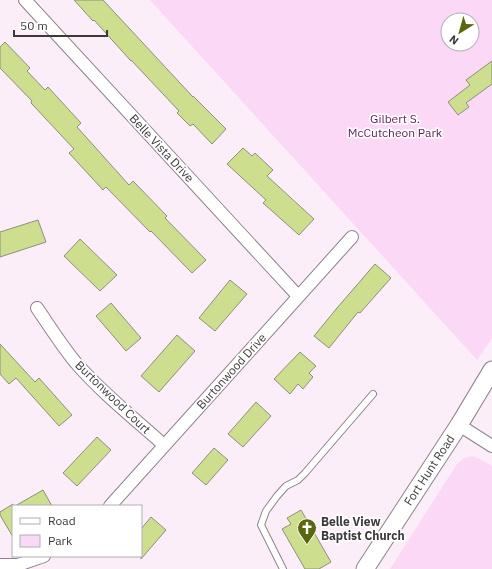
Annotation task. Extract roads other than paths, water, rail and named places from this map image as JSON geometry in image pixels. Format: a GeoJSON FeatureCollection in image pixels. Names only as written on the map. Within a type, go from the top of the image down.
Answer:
{"type":"FeatureCollection","features":[{"type":"Feature","properties":{"kind":"main road","name":"Fort Hunt Road"},"geometry":{"type":"LineString","coordinates":[[365,569],[459,425],[492,370]]}},
{"type":"Feature","properties":{"kind":"street","name":"Belle Vista Drive"},"geometry":{"type":"LineString","coordinates":[[25,0],[298,296]]}},
{"type":"Feature","properties":{"kind":"street","name":"Burtonwood Drive"},"geometry":{"type":"LineString","coordinates":[[111,505],[352,237]]}},
{"type":"Feature","properties":{"kind":"street","name":"Burtonwood Court"},"geometry":{"type":"LineString","coordinates":[[37,308],[64,348],[77,364],[100,388],[164,445]]}},
{"type":"Feature","properties":{"kind":"street"},"geometry":{"type":"LineString","coordinates":[[459,425],[492,446]]}},
{"type":"Feature","properties":{"kind":"street"},"geometry":{"type":"LineString","coordinates":[[0,565],[18,565],[42,557]]}},
{"type":"Feature","properties":{"kind":"lane"},"geometry":{"type":"LineString","coordinates":[[283,569],[261,525],[266,511],[286,486],[298,480],[305,473],[373,394]]}},
{"type":"Feature","properties":{"kind":"place","name":"Belle View Baptist Church"},"geometry":{"type":"Point","coordinates":[307,545]}},
{"type":"Feature","properties":{"kind":"park label","name":"Gilbert S. McCutcheon Park"},"geometry":{"type":"Point","coordinates":[395,125]}}]}
